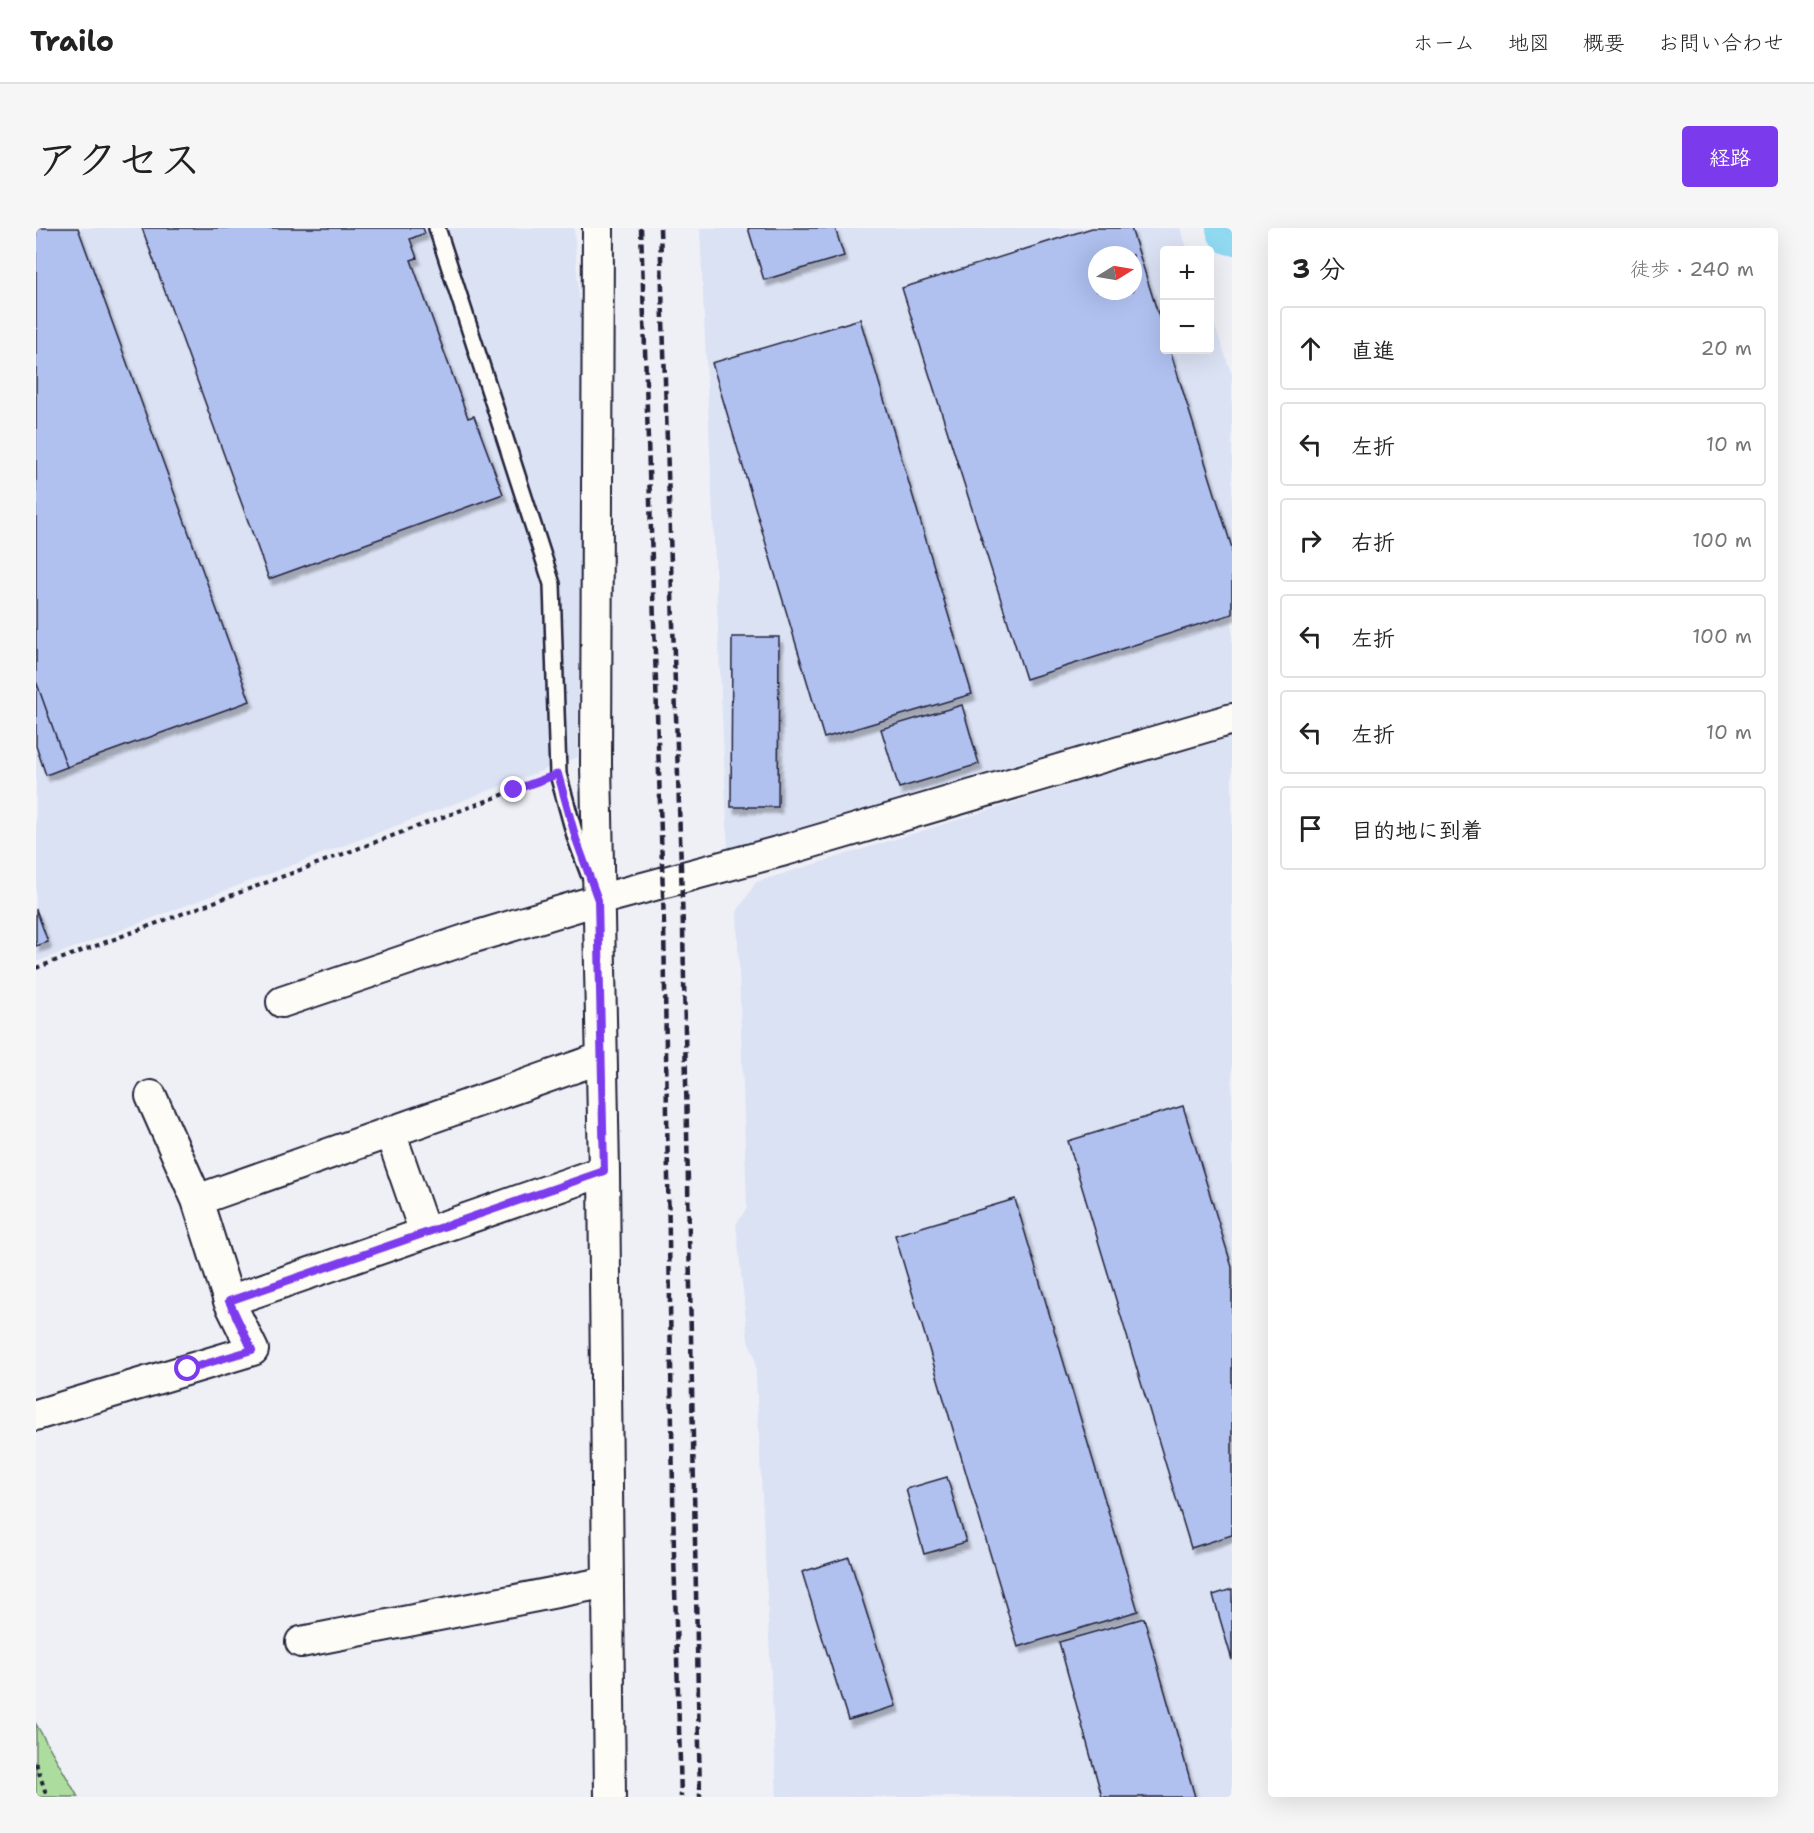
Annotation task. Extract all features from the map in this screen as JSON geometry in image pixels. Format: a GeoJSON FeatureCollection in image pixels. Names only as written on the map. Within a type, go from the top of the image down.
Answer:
{"type":"FeatureCollection","features":[{"type":"Feature","properties":{"kind":"street"},"geometry":{"type":"LineString","coordinates":[[598,228],[596,764],[604,1171],[610,1797]]}},
{"type":"Feature","properties":{"kind":"street"},"geometry":{"type":"LineString","coordinates":[[282,1002],[471,938],[598,900],[785,850],[1232,719]]}},
{"type":"Feature","properties":{"kind":"street"},"geometry":{"type":"LineString","coordinates":[[197,1200],[602,1058]]}},
{"type":"Feature","properties":{"kind":"street"},"geometry":{"type":"LineString","coordinates":[[36,1415],[252,1350],[229,1301],[197,1200],[150,1096]]}},
{"type":"Feature","properties":{"kind":"street"},"geometry":{"type":"LineString","coordinates":[[390,1132],[425,1233]]}},
{"type":"Feature","properties":{"kind":"street"},"geometry":{"type":"LineString","coordinates":[[229,1301],[604,1171]]}},
{"type":"Feature","properties":{"kind":"street"},"geometry":{"type":"LineString","coordinates":[[301,1642],[608,1581]]}},
{"type":"Feature","properties":{"kind":"lane"},"geometry":{"type":"LineString","coordinates":[[437,228],[552,584],[558,774],[576,839],[598,900]]}},
{"type":"Feature","properties":{"kind":"path"},"geometry":{"type":"LineString","coordinates":[[36,969],[558,774]]}},
{"type":"Feature","properties":{"kind":"path"},"geometry":{"type":"LineString","coordinates":[[36,1763],[47,1797]]}},
{"type":"Feature","properties":{"kind":"shaded area"},"geometry":{"type":"Polygon","coordinates":[[[36,228],[574,228],[583,351],[578,757],[36,962],[36,228]]]}},
{"type":"Feature","properties":{"kind":"shaded area"},"geometry":{"type":"Polygon","coordinates":[[[700,228],[1180,228],[1187,246],[1160,246],[1160,354],[1214,354],[1214,323],[1232,375],[1232,701],[728,849],[700,228]]]}},
{"type":"Feature","properties":{"kind":"shaded area"},"geometry":{"type":"Polygon","coordinates":[[[1232,735],[1232,1797],[777,1797],[755,1357],[748,1340],[736,1224],[747,1208],[737,912],[756,882],[1232,735]]]}},
{"type":"Feature","properties":{"kind":"green space"},"geometry":{"type":"Polygon","coordinates":[[[36,1724],[78,1797],[36,1797],[36,1724]]]}},
{"type":"Feature","properties":{"kind":"building"},"geometry":{"type":"Polygon","coordinates":[[[36,228],[78,228],[250,701],[67,767],[36,681],[36,228]]]}},
{"type":"Feature","properties":{"kind":"building"},"geometry":{"type":"Polygon","coordinates":[[[142,228],[423,228],[425,233],[410,239],[417,258],[411,260],[468,418],[474,416],[503,494],[269,579],[142,228]]]}},
{"type":"Feature","properties":{"kind":"building"},"geometry":{"type":"Polygon","coordinates":[[[748,228],[835,228],[844,256],[764,280],[748,228]]]}},
{"type":"Feature","properties":{"kind":"building"},"geometry":{"type":"Polygon","coordinates":[[[1092,228],[1131,228],[1137,246],[1088,246],[1088,300],[1142,300],[1142,263],[1160,320],[1160,354],[1171,354],[1232,548],[1232,614],[1026,679],[902,288],[1092,228]]]}},
{"type":"Feature","properties":{"kind":"building"},"geometry":{"type":"Polygon","coordinates":[[[860,319],[972,694],[824,738],[712,363],[860,319]]]}},
{"type":"Feature","properties":{"kind":"building"},"geometry":{"type":"Polygon","coordinates":[[[732,637],[779,637],[778,807],[731,807],[732,637]]]}},
{"type":"Feature","properties":{"kind":"building"},"geometry":{"type":"Polygon","coordinates":[[[36,681],[67,767],[46,775],[36,746],[36,681]]]}},
{"type":"Feature","properties":{"kind":"building"},"geometry":{"type":"Polygon","coordinates":[[[962,705],[979,764],[899,788],[881,729],[962,705]]]}},
{"type":"Feature","properties":{"kind":"building"},"geometry":{"type":"Polygon","coordinates":[[[36,909],[48,942],[36,946],[36,909]]]}},
{"type":"Feature","properties":{"kind":"building"},"geometry":{"type":"Polygon","coordinates":[[[1183,1106],[1232,1267],[1232,1535],[1191,1548],[1068,1141],[1183,1106]]]}},
{"type":"Feature","properties":{"kind":"building"},"geometry":{"type":"Polygon","coordinates":[[[1015,1199],[1138,1611],[1018,1647],[895,1235],[1015,1199]]]}},
{"type":"Feature","properties":{"kind":"building"},"geometry":{"type":"Polygon","coordinates":[[[947,1477],[966,1542],[924,1554],[906,1489],[947,1477]]]}},
{"type":"Feature","properties":{"kind":"building"},"geometry":{"type":"Polygon","coordinates":[[[849,1557],[896,1706],[848,1720],[802,1572],[849,1557]]]}},
{"type":"Feature","properties":{"kind":"building"},"geometry":{"type":"Polygon","coordinates":[[[1232,1589],[1232,1660],[1213,1595],[1232,1589]]]}},
{"type":"Feature","properties":{"kind":"building"},"geometry":{"type":"Polygon","coordinates":[[[1144,1618],[1195,1797],[1102,1797],[1059,1642],[1144,1618]]]}},
{"type":"Feature","properties":{"kind":"railway"},"geometry":{"type":"LineString","coordinates":[[641,228],[664,925],[674,1554],[681,1797]]}},
{"type":"Feature","properties":{"kind":"railway"},"geometry":{"type":"LineString","coordinates":[[660,228],[683,928],[700,1797]]}},
{"type":"Feature","properties":{"kind":"route"},"geometry":{"type":"LineString","coordinates":[[188,1369],[252,1350],[229,1301],[604,1171],[598,900],[576,839],[558,774],[514,790]]}}]}
